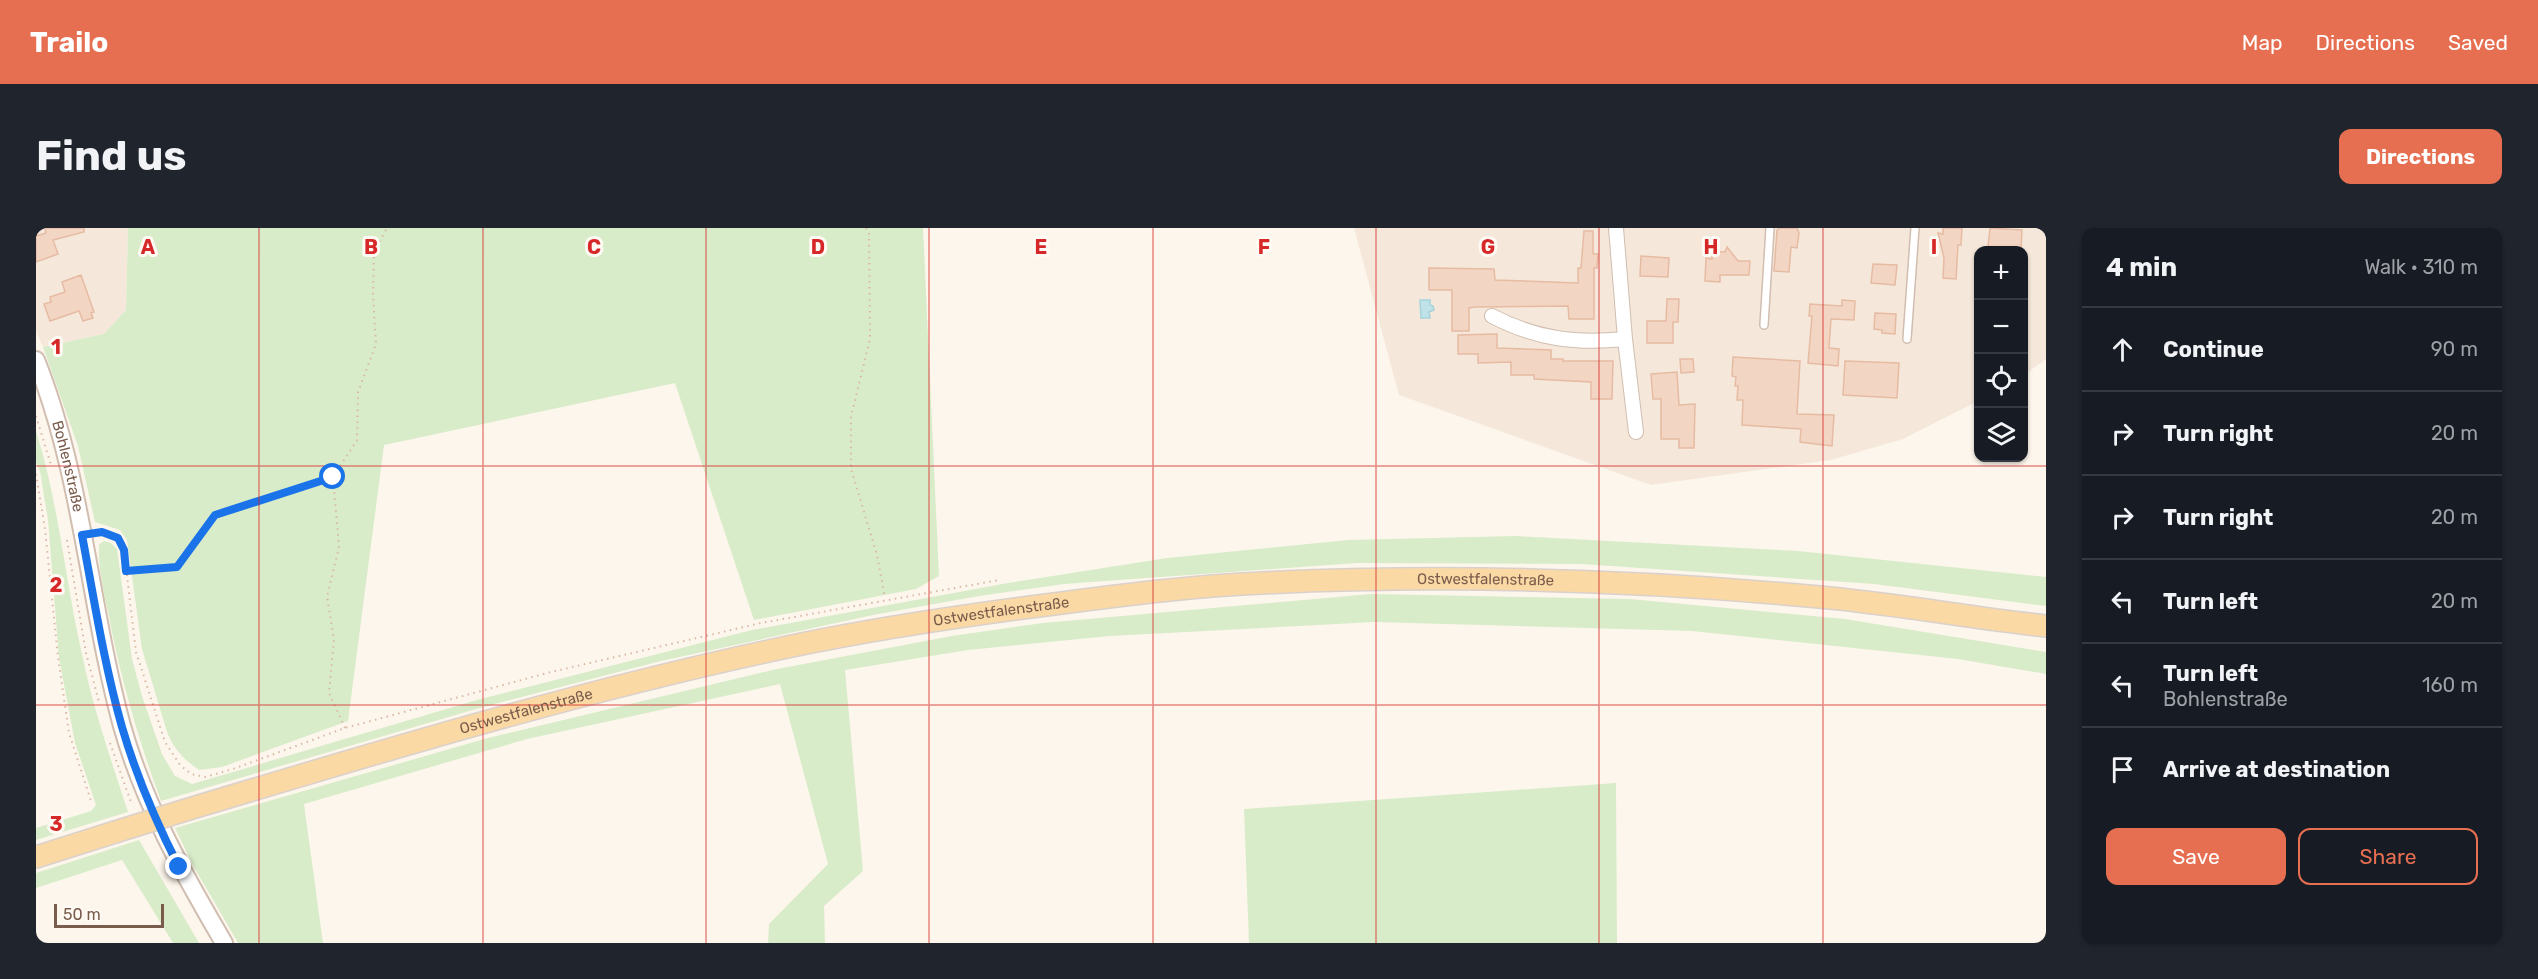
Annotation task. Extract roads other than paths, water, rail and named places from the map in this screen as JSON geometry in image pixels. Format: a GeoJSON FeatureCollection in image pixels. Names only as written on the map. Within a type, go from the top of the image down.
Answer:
{"type":"FeatureCollection","features":[{"type":"Feature","properties":{"kind":"main road","name":"Ostwestfalenstraße"},"geometry":{"type":"LineString","coordinates":[[36,857],[413,741],[610,689],[792,646],[966,616],[1148,592],[1259,583],[1362,580],[1507,579],[1625,583],[1835,599],[2046,626]]}},
{"type":"Feature","properties":{"kind":"main road","name":"Ostwestfalenstraße"},"geometry":{"type":"LineString","coordinates":[[1996,621],[2046,632]]}},
{"type":"Feature","properties":{"kind":"street"},"geometry":{"type":"LineString","coordinates":[[1616,228],[1625,339],[1636,432]]}},
{"type":"Feature","properties":{"kind":"street"},"geometry":{"type":"LineString","coordinates":[[1491,316],[1511,327],[1554,339],[1589,343],[1625,339]]}},
{"type":"Feature","properties":{"kind":"street","name":"Bohlenstraße"},"geometry":{"type":"LineString","coordinates":[[36,360],[70,466],[103,645],[122,727],[143,786],[174,857],[224,943]]}},
{"type":"Feature","properties":{"kind":"lane"},"geometry":{"type":"LineString","coordinates":[[1764,325],[1770,228]]}},
{"type":"Feature","properties":{"kind":"lane"},"geometry":{"type":"LineString","coordinates":[[1907,339],[1915,228]]}},
{"type":"Feature","properties":{"kind":"water"},"geometry":{"type":"Polygon","coordinates":[[[1420,300],[1430,300],[1430,305],[1434,310],[1429,312],[1430,318],[1421,318],[1420,300]]]}}]}
